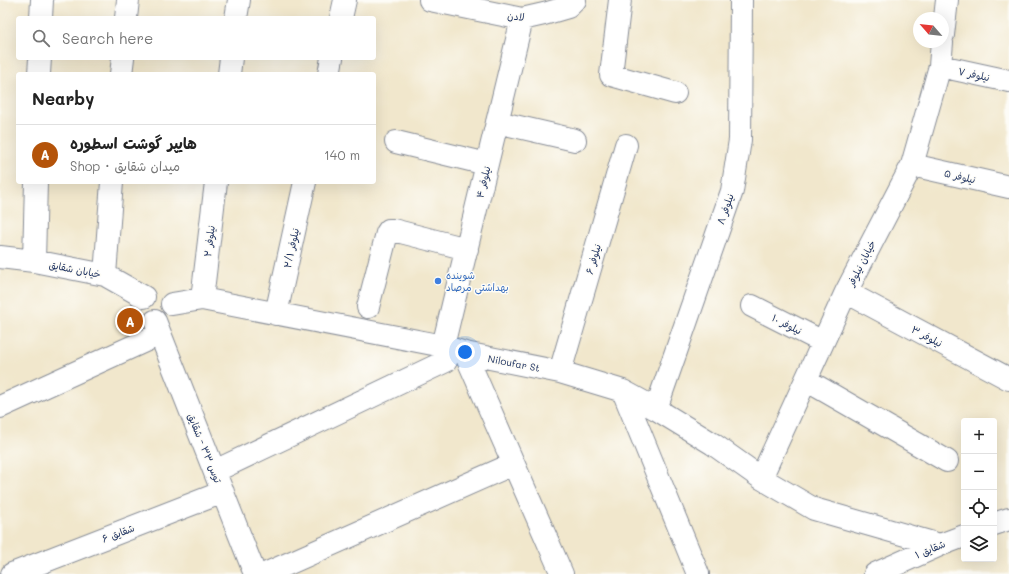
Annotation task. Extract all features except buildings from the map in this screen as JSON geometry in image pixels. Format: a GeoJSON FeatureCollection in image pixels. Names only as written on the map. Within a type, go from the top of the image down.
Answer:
{"type":"FeatureCollection","features":[{"type":"Feature","properties":{"kind":"street"},"geometry":{"type":"LineString","coordinates":[[41,16],[42,0]]}},
{"type":"Feature","properties":{"kind":"street"},"geometry":{"type":"LineString","coordinates":[[126,16],[128,0]]}},
{"type":"Feature","properties":{"kind":"street"},"geometry":{"type":"LineString","coordinates":[[236,16],[238,0]]}},
{"type":"Feature","properties":{"kind":"street"},"geometry":{"type":"LineString","coordinates":[[341,16],[345,0]]}},
{"type":"Feature","properties":{"kind":"street","name":"لادن"},"geometry":{"type":"LineString","coordinates":[[430,0],[522,19],[568,7],[575,0]]}},
{"type":"Feature","properties":{"kind":"street"},"geometry":{"type":"LineString","coordinates":[[620,0],[611,75],[674,93]]}},
{"type":"Feature","properties":{"kind":"street","name":"نیلوفر ۸"},"geometry":{"type":"LineString","coordinates":[[656,409],[732,191],[740,140],[741,0]]}},
{"type":"Feature","properties":{"kind":"street"},"geometry":{"type":"LineString","coordinates":[[946,12],[947,0]]}},
{"type":"Feature","properties":{"kind":"street","name":"نیلوفر ۴"},"geometry":{"type":"LineString","coordinates":[[215,471],[446,361],[453,349],[467,249],[522,19]]}},
{"type":"Feature","properties":{"kind":"street","name":"خیابان نیلوفر"},"geometry":{"type":"LineString","coordinates":[[761,478],[846,292],[912,165],[940,66],[942,48]]}},
{"type":"Feature","properties":{"kind":"street"},"geometry":{"type":"LineString","coordinates":[[39,72],[40,60]]}},
{"type":"Feature","properties":{"kind":"street"},"geometry":{"type":"LineString","coordinates":[[122,72],[123,60]]}},
{"type":"Feature","properties":{"kind":"street"},"geometry":{"type":"LineString","coordinates":[[230,72],[231,60]]}},
{"type":"Feature","properties":{"kind":"street"},"geometry":{"type":"LineString","coordinates":[[329,72],[332,60]]}},
{"type":"Feature","properties":{"kind":"street","name":"نیلوفر ۷"},"geometry":{"type":"LineString","coordinates":[[940,66],[1009,81]]}},
{"type":"Feature","properties":{"kind":"street"},"geometry":{"type":"LineString","coordinates":[[497,122],[575,140]]}},
{"type":"Feature","properties":{"kind":"street"},"geometry":{"type":"LineString","coordinates":[[396,142],[487,164]]}},
{"type":"Feature","properties":{"kind":"street","name":"نیلوفر ۶"},"geometry":{"type":"LineString","coordinates":[[560,372],[626,145]]}},
{"type":"Feature","properties":{"kind":"street","name":"نیلوفر ۵"},"geometry":{"type":"LineString","coordinates":[[912,165],[1009,187]]}},
{"type":"Feature","properties":{"kind":"street"},"geometry":{"type":"LineString","coordinates":[[34,261],[36,184]]}},
{"type":"Feature","properties":{"kind":"street"},"geometry":{"type":"LineString","coordinates":[[105,275],[112,184]]}},
{"type":"Feature","properties":{"kind":"street","name":"نیلوفر ۲"},"geometry":{"type":"LineString","coordinates":[[202,299],[216,184]]}},
{"type":"Feature","properties":{"kind":"street","name":"نیلوفر ۲/۱"},"geometry":{"type":"LineString","coordinates":[[276,314],[305,184]]}},
{"type":"Feature","properties":{"kind":"street"},"geometry":{"type":"LineString","coordinates":[[368,307],[389,230],[467,249]]}},
{"type":"Feature","properties":{"kind":"street","name":"خیابان شقایق"},"geometry":{"type":"LineString","coordinates":[[0,257],[34,261],[105,275],[144,297]]}},
{"type":"Feature","properties":{"kind":"street"},"geometry":{"type":"LineString","coordinates":[[0,407],[158,328],[160,321],[168,317],[172,309],[172,304],[165,292],[151,291],[144,297],[141,305],[142,313],[158,328]]}},
{"type":"Feature","properties":{"kind":"street","name":"نیلوفر ۳"},"geometry":{"type":"LineString","coordinates":[[846,292],[1009,379]]}},
{"type":"Feature","properties":{"kind":"street","name":"Niloufar St"},"geometry":{"type":"LineString","coordinates":[[172,304],[202,299],[560,372],[623,391],[656,409],[713,444],[761,478],[814,509],[940,545]]}},
{"type":"Feature","properties":{"kind":"street","name":"نیلوفر ۱۰"},"geometry":{"type":"LineString","coordinates":[[752,306],[823,342]]}},
{"type":"Feature","properties":{"kind":"street","name":"توس ۳۳ - شقایق"},"geometry":{"type":"LineString","coordinates":[[158,328],[255,574]]}},
{"type":"Feature","properties":{"kind":"street"},"geometry":{"type":"LineString","coordinates":[[453,349],[513,464],[562,574]]}},
{"type":"Feature","properties":{"kind":"street"},"geometry":{"type":"LineString","coordinates":[[806,380],[947,461]]}},
{"type":"Feature","properties":{"kind":"street"},"geometry":{"type":"LineString","coordinates":[[623,391],[698,574]]}},
{"type":"Feature","properties":{"kind":"street"},"geometry":{"type":"LineString","coordinates":[[265,574],[513,464]]}},
{"type":"Feature","properties":{"kind":"street","name":"شقایق ۶"},"geometry":{"type":"LineString","coordinates":[[12,574],[223,492]]}},
{"type":"Feature","properties":{"kind":"street"},"geometry":{"type":"LineString","coordinates":[[997,523],[1009,519]]}},
{"type":"Feature","properties":{"kind":"street","name":"شقایق ۱"},"geometry":{"type":"LineString","coordinates":[[875,574],[961,537]]}},
{"type":"Feature","properties":{"kind":"place","name":"شوینده بهداشتی مرصاد"},"geometry":{"type":"Point","coordinates":[438,281]}},
{"type":"Feature","properties":{"kind":"place","name":"هایپر گوشت اسطوره"},"geometry":{"type":"Point","coordinates":[130,321]}}]}
